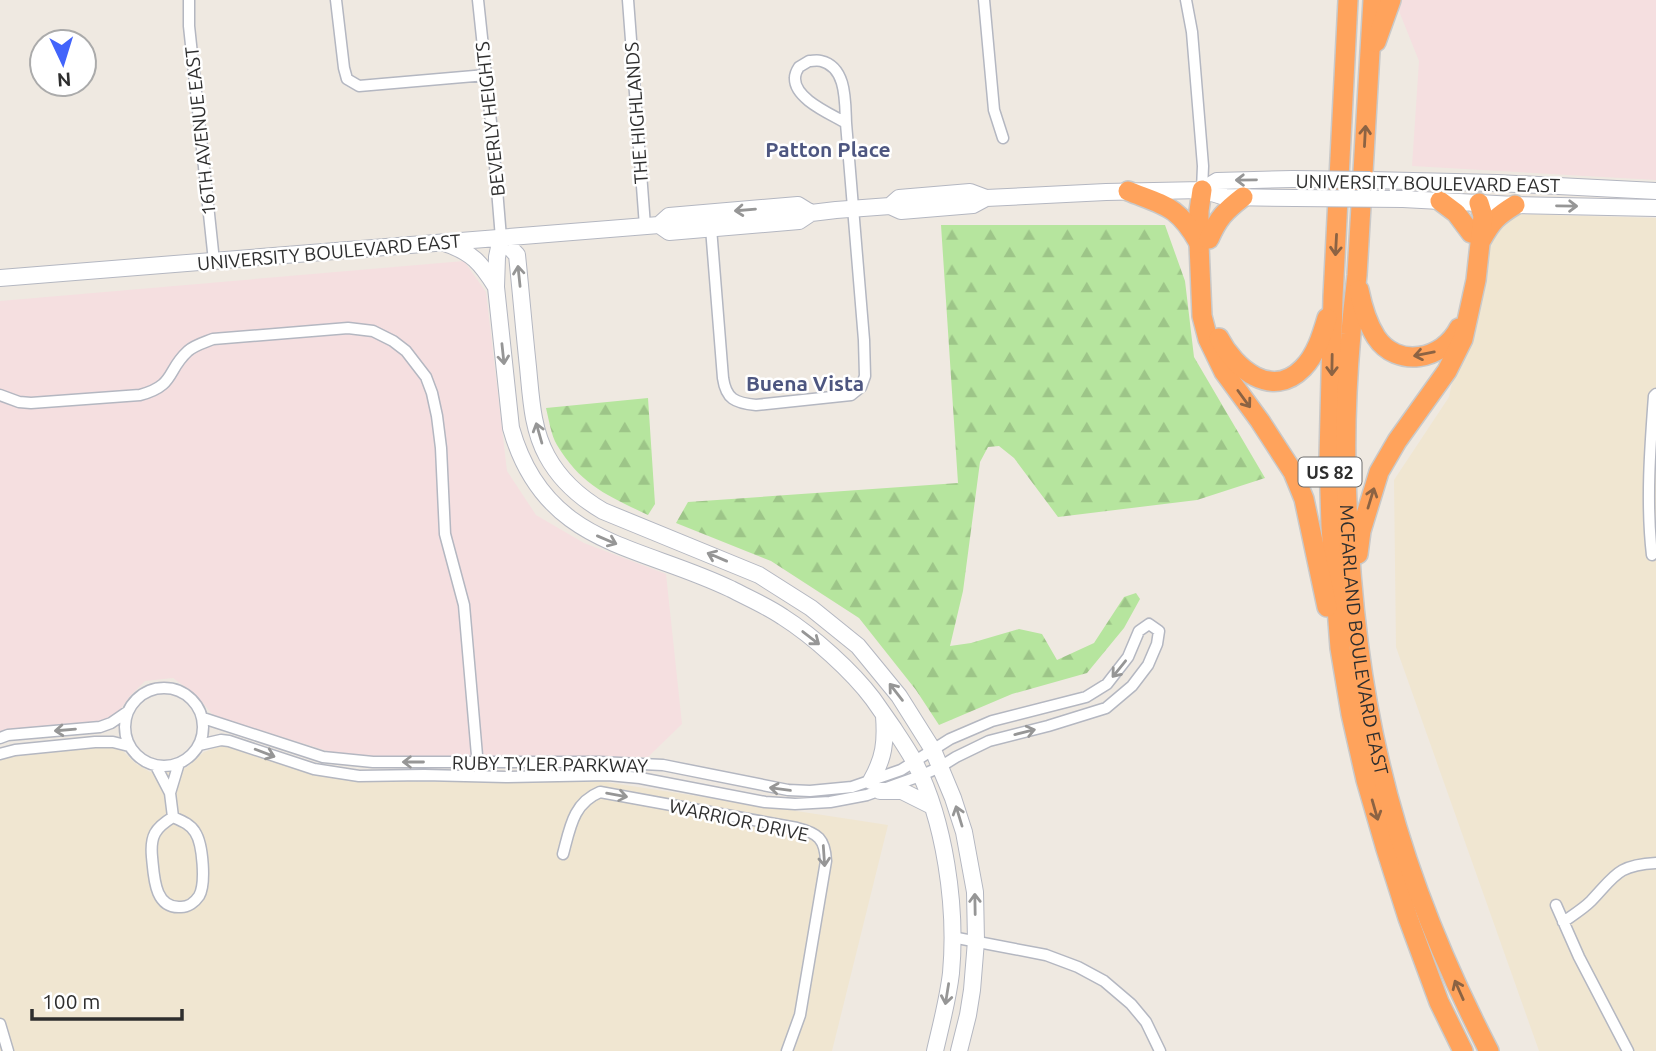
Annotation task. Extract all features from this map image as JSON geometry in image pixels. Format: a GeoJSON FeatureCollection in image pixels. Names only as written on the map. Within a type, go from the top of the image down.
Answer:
{"type":"FeatureCollection","features":[{"type":"Feature","properties":{"kind":"highway","name":"MCFARLAND BOULEVARD EAST"},"geometry":{"type":"LineString","coordinates":[[1348,0],[1333,297],[1329,457],[1339,648],[1366,780],[1408,918],[1439,1002],[1463,1051]]}},
{"type":"Feature","properties":{"kind":"highway","name":"MCFARLAND BOULEVARD EAST"},"geometry":{"type":"LineString","coordinates":[[1373,0],[1347,394],[1346,468],[1353,589],[1363,677],[1380,764],[1400,836],[1423,904],[1458,988],[1489,1051]]}},
{"type":"Feature","properties":{"kind":"highway"},"geometry":{"type":"LineString","coordinates":[[1369,63],[1391,0]]}},
{"type":"Feature","properties":{"kind":"highway"},"geometry":{"type":"LineString","coordinates":[[1202,190],[1199,211],[1214,323],[1229,355],[1248,374],[1274,381],[1290,378],[1303,369],[1322,337],[1333,297]]}},
{"type":"Feature","properties":{"kind":"highway"},"geometry":{"type":"LineString","coordinates":[[1128,191],[1170,207],[1204,242]]}},
{"type":"Feature","properties":{"kind":"highway"},"geometry":{"type":"LineString","coordinates":[[1242,197],[1226,210],[1204,242],[1202,316],[1208,340],[1224,372],[1277,445],[1293,472],[1304,499],[1325,602],[1339,648]]}},
{"type":"Feature","properties":{"kind":"highway"},"geometry":{"type":"LineString","coordinates":[[1353,589],[1362,531],[1379,472],[1447,371],[1463,339],[1476,280],[1475,238],[1456,213],[1440,201]]}},
{"type":"Feature","properties":{"kind":"highway"},"geometry":{"type":"LineString","coordinates":[[1356,277],[1375,336],[1393,352],[1408,357],[1424,356],[1446,346],[1460,326],[1475,238],[1483,216],[1479,203]]}},
{"type":"Feature","properties":{"kind":"highway"},"geometry":{"type":"LineString","coordinates":[[1475,238],[1499,214],[1515,205]]}},
{"type":"Feature","properties":{"kind":"highway"},"geometry":{"type":"LineString","coordinates":[[1439,1002],[1451,1051]]}},
{"type":"Feature","properties":{"kind":"main road","name":"UNIVERSITY BOULEVARD EAST"},"geometry":{"type":"LineString","coordinates":[[1202,190],[1217,181],[1293,179],[1656,191]]}},
{"type":"Feature","properties":{"kind":"main road","name":"UNIVERSITY BOULEVARD EAST"},"geometry":{"type":"LineString","coordinates":[[0,278],[652,226],[669,232],[711,229],[799,221],[811,213],[853,209],[890,206],[908,211],[973,205],[986,198],[1128,191],[1202,190],[1225,197],[1402,199],[1656,208]]}},
{"type":"Feature","properties":{"kind":"main road","name":"UNIVERSITY BOULEVARD EAST"},"geometry":{"type":"LineString","coordinates":[[652,226],[669,216],[785,206],[798,205],[811,213]]}},
{"type":"Feature","properties":{"kind":"main road"},"geometry":{"type":"LineString","coordinates":[[501,238],[496,286],[511,428],[517,447],[541,491],[552,504],[593,534],[729,588],[783,616],[830,653],[872,697],[918,769],[942,841],[951,902],[951,973],[935,1051]]}},
{"type":"Feature","properties":{"kind":"main road"},"geometry":{"type":"LineString","coordinates":[[501,238],[517,255],[532,407],[538,434],[546,455],[565,482],[586,502],[603,512],[759,575],[811,608],[858,646],[900,695],[933,750],[964,832],[975,892],[976,941],[972,990],[960,1051]]}},
{"type":"Feature","properties":{"kind":"main road"},"geometry":{"type":"LineString","coordinates":[[442,243],[459,248],[481,264],[496,286]]}},
{"type":"Feature","properties":{"kind":"main road"},"geometry":{"type":"LineString","coordinates":[[883,713],[884,749],[877,771],[876,786],[902,791],[932,806]]}},
{"type":"Feature","properties":{"kind":"street","name":"16TH AVENUE EAST"},"geometry":{"type":"LineString","coordinates":[[189,0],[189,26],[214,261]]}},
{"type":"Feature","properties":{"kind":"street"},"geometry":{"type":"LineString","coordinates":[[336,0],[344,68],[347,79],[353,83],[371,86],[486,75]]}},
{"type":"Feature","properties":{"kind":"street","name":"BEVERLY HEIGHTS"},"geometry":{"type":"LineString","coordinates":[[478,0],[494,141],[501,238]]}},
{"type":"Feature","properties":{"kind":"street","name":"THE HIGHLANDS"},"geometry":{"type":"LineString","coordinates":[[628,0],[652,226]]}},
{"type":"Feature","properties":{"kind":"street"},"geometry":{"type":"LineString","coordinates":[[984,0],[994,110],[1003,138]]}},
{"type":"Feature","properties":{"kind":"street"},"geometry":{"type":"LineString","coordinates":[[1186,0],[1192,32],[1203,169],[1202,190]]}},
{"type":"Feature","properties":{"kind":"street"},"geometry":{"type":"LineString","coordinates":[[711,229],[723,378],[725,390],[732,399],[755,405],[851,395],[861,387],[865,376],[864,340],[853,209],[846,123],[843,87],[832,66],[821,61],[809,61],[799,66],[794,78],[798,90],[806,99],[846,123]]}},
{"type":"Feature","properties":{"kind":"street"},"geometry":{"type":"LineString","coordinates":[[0,395],[31,403],[141,395],[164,384],[177,363],[196,345],[212,340],[348,328],[373,331],[406,351],[426,377],[437,416],[445,534],[464,604],[479,777]]}},
{"type":"Feature","properties":{"kind":"street"},"geometry":{"type":"LineString","coordinates":[[1652,555],[1648,513],[1652,416],[1656,394]]}},
{"type":"Feature","properties":{"kind":"street","name":"RUBY TYLER PARKWAY"},"geometry":{"type":"LineString","coordinates":[[199,745],[229,741],[314,769],[359,776],[608,775],[640,778],[765,802],[795,804],[853,799],[876,786],[918,769],[940,767],[988,741],[1106,708],[1132,686],[1153,654],[1158,631],[1149,624],[1139,631],[1128,657],[1107,684],[1086,697],[992,721],[950,739],[933,750],[918,769]]}},
{"type":"Feature","properties":{"kind":"street"},"geometry":{"type":"LineString","coordinates":[[172,687],[191,698],[203,718],[203,736],[191,756],[167,766],[145,762],[129,746],[125,735],[127,712],[132,703],[147,690],[172,687]]}},
{"type":"Feature","properties":{"kind":"street"},"geometry":{"type":"LineString","coordinates":[[1078,699],[1082,716]]}},
{"type":"Feature","properties":{"kind":"street"},"geometry":{"type":"LineString","coordinates":[[0,738],[100,726],[111,723],[127,712]]}},
{"type":"Feature","properties":{"kind":"street","name":"RUBY TYLER PARKWAY"},"geometry":{"type":"LineString","coordinates":[[203,718],[323,757],[373,762],[587,761],[663,765],[788,790],[876,786]]}},
{"type":"Feature","properties":{"kind":"street"},"geometry":{"type":"LineString","coordinates":[[992,721],[999,738]]}},
{"type":"Feature","properties":{"kind":"street"},"geometry":{"type":"LineString","coordinates":[[0,754],[95,742],[113,742],[129,746]]}},
{"type":"Feature","properties":{"kind":"street"},"geometry":{"type":"LineString","coordinates":[[170,793],[179,763]]}},
{"type":"Feature","properties":{"kind":"street"},"geometry":{"type":"LineString","coordinates":[[156,766],[170,793],[173,817]]}},
{"type":"Feature","properties":{"kind":"street","name":"WARRIOR DRIVE"},"geometry":{"type":"LineString","coordinates":[[564,854],[571,824],[579,807],[589,797],[600,792],[797,828],[809,831],[819,838],[825,849],[826,861],[800,1015],[787,1051]]}},
{"type":"Feature","properties":{"kind":"street"},"geometry":{"type":"LineString","coordinates":[[173,817],[194,830],[200,846],[203,878],[200,895],[195,901],[182,907],[168,905],[157,891],[154,882],[152,840],[162,824],[173,817]]}},
{"type":"Feature","properties":{"kind":"street"},"geometry":{"type":"LineString","coordinates":[[1563,922],[1582,909],[1614,875],[1625,868],[1656,863]]}},
{"type":"Feature","properties":{"kind":"street"},"geometry":{"type":"LineString","coordinates":[[1556,905],[1598,995],[1628,1051]]}},
{"type":"Feature","properties":{"kind":"street"},"geometry":{"type":"LineString","coordinates":[[952,937],[1046,955],[1078,967],[1104,981],[1131,1004],[1146,1022],[1160,1051]]}},
{"type":"Feature","properties":{"kind":"street"},"geometry":{"type":"LineString","coordinates":[[0,1024],[9,1051]]}},
{"type":"Feature","properties":{"kind":"shaded area"},"geometry":{"type":"Polygon","coordinates":[[[1397,0],[1656,0],[1656,180],[1412,166],[1419,61],[1397,0]]]}},
{"type":"Feature","properties":{"kind":"shaded area"},"geometry":{"type":"Polygon","coordinates":[[[1516,214],[1656,218],[1656,1051],[1539,1051],[1396,647],[1394,480],[1449,397],[1474,281],[1492,231],[1516,214]]]}},
{"type":"Feature","properties":{"kind":"shaded area"},"geometry":{"type":"Polygon","coordinates":[[[464,261],[486,292],[507,471],[536,515],[584,543],[666,574],[682,724],[648,757],[373,758],[334,753],[226,720],[212,714],[195,694],[173,678],[145,681],[117,714],[105,721],[0,731],[0,301],[464,261]]]}},
{"type":"Feature","properties":{"kind":"shaded area"},"geometry":{"type":"Polygon","coordinates":[[[224,745],[345,779],[605,782],[888,825],[832,1051],[0,1051],[0,752],[109,746],[123,751],[135,763],[150,772],[186,768],[204,752],[224,745]]]}},
{"type":"Feature","properties":{"kind":"green space"},"geometry":{"type":"Polygon","coordinates":[[[941,225],[1165,225],[1185,281],[1194,357],[1265,478],[1197,500],[1058,517],[1014,458],[999,446],[988,447],[980,462],[963,591],[950,646],[971,643],[1019,629],[1042,634],[1057,660],[1094,643],[1124,597],[1136,593],[1140,599],[1124,628],[1087,673],[1012,694],[939,725],[916,690],[859,618],[771,561],[676,523],[688,502],[958,483],[941,225]]]}},
{"type":"Feature","properties":{"kind":"green space"},"geometry":{"type":"Polygon","coordinates":[[[648,398],[655,504],[648,515],[596,488],[576,470],[555,441],[546,408],[648,398]]]}},
{"type":"Feature","properties":{"kind":"district","name":"Patton Place"},"geometry":{"type":"Point","coordinates":[828,149]}},
{"type":"Feature","properties":{"kind":"district","name":"Buena Vista"},"geometry":{"type":"Point","coordinates":[805,383]}}]}
